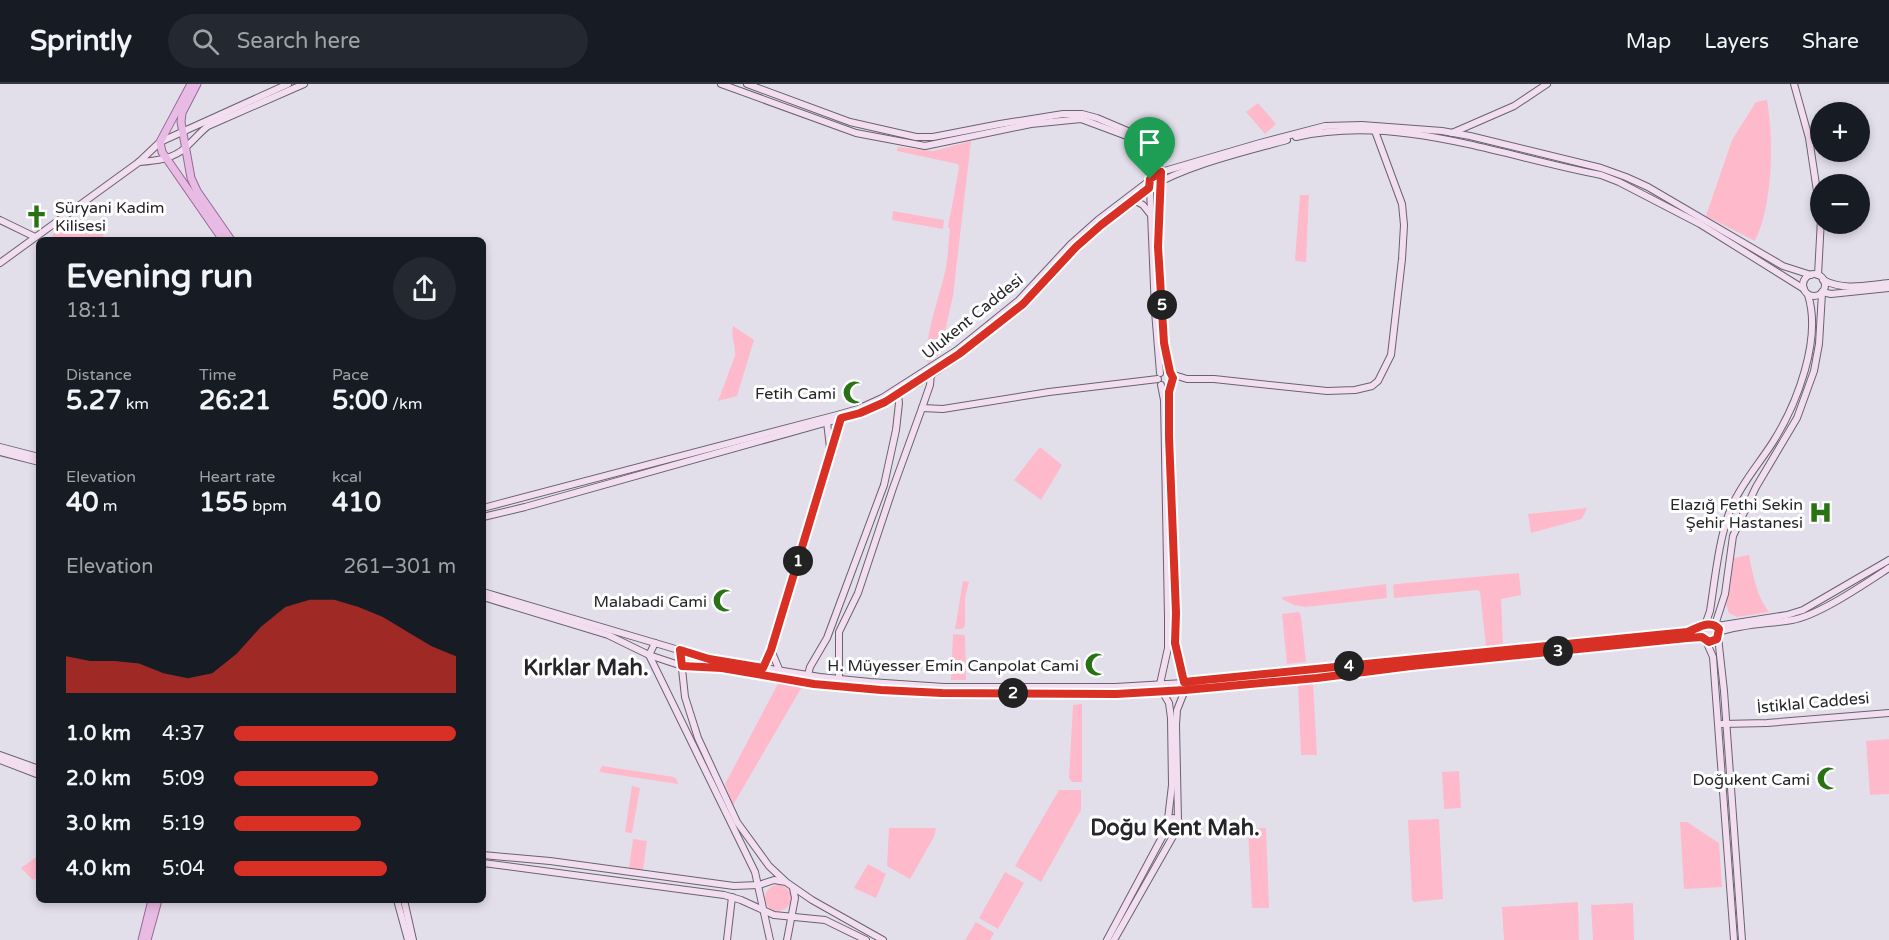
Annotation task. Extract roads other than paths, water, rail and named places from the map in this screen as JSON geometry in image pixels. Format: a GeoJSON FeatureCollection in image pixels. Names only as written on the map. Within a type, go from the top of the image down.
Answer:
{"type":"FeatureCollection","features":[{"type":"Feature","properties":{"kind":"main road"},"geometry":{"type":"LineString","coordinates":[[191,84],[160,142],[162,152],[222,237]]}},
{"type":"Feature","properties":{"kind":"main road"},"geometry":{"type":"LineString","coordinates":[[197,84],[182,113],[182,130],[191,177],[197,191],[229,237]]}},
{"type":"Feature","properties":{"kind":"main road"},"geometry":{"type":"LineString","coordinates":[[142,940],[151,903]]}},
{"type":"Feature","properties":{"kind":"main road"},"geometry":{"type":"LineString","coordinates":[[147,940],[157,903]]}},
{"type":"Feature","properties":{"kind":"street"},"geometry":{"type":"LineString","coordinates":[[149,151],[182,130],[288,84]]}},
{"type":"Feature","properties":{"kind":"street"},"geometry":{"type":"LineString","coordinates":[[139,162],[157,161],[167,157],[186,147],[195,135],[208,126],[304,84]]}},
{"type":"Feature","properties":{"kind":"street"},"geometry":{"type":"LineString","coordinates":[[722,84],[856,134],[925,146],[1030,124],[1081,119],[1140,141],[1146,148],[1150,179],[1160,379],[1164,400],[1168,648],[1161,688],[1169,703],[1171,718],[1172,784],[1167,828],[1107,940]]}},
{"type":"Feature","properties":{"kind":"street"},"geometry":{"type":"LineString","coordinates":[[747,84],[850,122],[916,137],[933,137],[1063,114],[1082,114],[1144,138],[1153,148],[1161,172],[1158,247],[1164,343],[1171,384],[1169,452],[1176,613],[1175,643],[1185,690],[1177,710],[1176,725],[1180,826],[1114,940]]}},
{"type":"Feature","properties":{"kind":"street","name":"Ulukent Caddesi"},"geometry":{"type":"LineString","coordinates":[[1446,140],[1452,133],[1514,105],[1546,84]]}},
{"type":"Feature","properties":{"kind":"street"},"geometry":{"type":"LineString","coordinates":[[1794,84],[1809,138],[1814,174]]}},
{"type":"Feature","properties":{"kind":"street","name":"Ulukent Caddesi"},"geometry":{"type":"LineString","coordinates":[[486,507],[837,415],[858,409],[882,398],[957,350],[1019,300],[1071,244],[1098,220],[1161,172],[1325,126],[1362,125],[1452,133]]}},
{"type":"Feature","properties":{"kind":"street"},"geometry":{"type":"LineString","coordinates":[[486,516],[860,413],[897,395],[931,373],[1023,304],[1076,247],[1149,188],[1193,169],[1298,137],[1330,130],[1362,129],[1407,133],[1601,175],[1700,224],[1815,296],[1822,292],[1831,294],[1889,288]]}},
{"type":"Feature","properties":{"kind":"street"},"geometry":{"type":"LineString","coordinates":[[922,408],[943,409],[1049,392],[1160,379],[1171,384],[1187,379],[1214,379],[1327,392],[1372,386],[1378,381],[1391,355],[1404,225],[1402,204],[1375,131]]}},
{"type":"Feature","properties":{"kind":"street"},"geometry":{"type":"LineString","coordinates":[[1452,133],[1601,168],[1626,177],[1783,266],[1817,276],[1835,286],[1889,282]]}},
{"type":"Feature","properties":{"kind":"street"},"geometry":{"type":"LineString","coordinates":[[0,263],[139,162],[164,134]]}},
{"type":"Feature","properties":{"kind":"street"},"geometry":{"type":"LineString","coordinates":[[189,163],[190,146],[195,135]]}},
{"type":"Feature","properties":{"kind":"street"},"geometry":{"type":"LineString","coordinates":[[1134,200],[1143,205],[1151,215]]}},
{"type":"Feature","properties":{"kind":"street"},"geometry":{"type":"LineString","coordinates":[[0,220],[35,237]]}},
{"type":"Feature","properties":{"kind":"street"},"geometry":{"type":"LineString","coordinates":[[17,227],[28,242]]}},
{"type":"Feature","properties":{"kind":"street"},"geometry":{"type":"LineString","coordinates":[[486,593],[709,659],[839,679],[944,687],[1115,687],[1185,690],[1317,678],[1411,666],[1704,639],[1712,641],[1717,630],[1725,594],[1733,536],[1756,487],[1797,418],[1814,371],[1819,344],[1822,292],[1825,286],[1817,276],[1820,234]]}},
{"type":"Feature","properties":{"kind":"street"},"geometry":{"type":"LineString","coordinates":[[1734,940],[1713,657],[1701,632],[1710,611],[1725,524],[1732,506],[1788,415],[1803,377],[1810,343],[1813,309],[1806,292],[1805,279],[1817,276]]}},
{"type":"Feature","properties":{"kind":"street"},"geometry":{"type":"LineString","coordinates":[[1160,379],[1165,371],[1187,379]]}},
{"type":"Feature","properties":{"kind":"street"},"geometry":{"type":"LineString","coordinates":[[839,679],[837,639],[839,632],[858,593],[930,385],[931,373]]}},
{"type":"Feature","properties":{"kind":"street"},"geometry":{"type":"LineString","coordinates":[[807,675],[827,638],[884,485],[896,430],[899,403],[897,395]]}},
{"type":"Feature","properties":{"kind":"street"},"geometry":{"type":"LineString","coordinates":[[763,668],[771,650],[841,418]]}},
{"type":"Feature","properties":{"kind":"street"},"geometry":{"type":"LineString","coordinates":[[827,422],[831,452]]}},
{"type":"Feature","properties":{"kind":"street"},"geometry":{"type":"LineString","coordinates":[[0,447],[36,458]]}},
{"type":"Feature","properties":{"kind":"street"},"geometry":{"type":"LineString","coordinates":[[0,452],[36,458]]}},
{"type":"Feature","properties":{"kind":"street"},"geometry":{"type":"LineString","coordinates":[[1717,630],[1803,610],[1889,560]]}},
{"type":"Feature","properties":{"kind":"street"},"geometry":{"type":"LineString","coordinates":[[1717,630],[1793,620],[1811,614],[1889,568]]}},
{"type":"Feature","properties":{"kind":"street"},"geometry":{"type":"LineString","coordinates":[[486,598],[608,635],[649,656],[682,666],[722,668],[814,684],[881,690],[1013,693],[1116,694],[1161,688],[1184,682],[1687,632],[1710,624],[1717,630],[1742,940]]}},
{"type":"Feature","properties":{"kind":"street"},"geometry":{"type":"LineString","coordinates":[[649,656],[655,643]]}},
{"type":"Feature","properties":{"kind":"street"},"geometry":{"type":"LineString","coordinates":[[680,650],[685,697],[690,718],[737,822],[769,866],[793,888],[883,940]]}},
{"type":"Feature","properties":{"kind":"street"},"geometry":{"type":"LineString","coordinates":[[771,650],[779,669]]}},
{"type":"Feature","properties":{"kind":"street"},"geometry":{"type":"LineString","coordinates":[[649,656],[759,885],[770,940]]}},
{"type":"Feature","properties":{"kind":"street","name":"İstiklal Caddesi"},"geometry":{"type":"LineString","coordinates":[[1717,725],[1755,724],[1889,711]]}},
{"type":"Feature","properties":{"kind":"street"},"geometry":{"type":"LineString","coordinates":[[0,755],[36,768]]}},
{"type":"Feature","properties":{"kind":"street"},"geometry":{"type":"LineString","coordinates":[[0,760],[36,774]]}},
{"type":"Feature","properties":{"kind":"street"},"geometry":{"type":"LineString","coordinates":[[1168,819],[1172,817],[1178,820]]}},
{"type":"Feature","properties":{"kind":"street"},"geometry":{"type":"LineString","coordinates":[[1167,828],[1170,831],[1176,831]]}},
{"type":"Feature","properties":{"kind":"street"},"geometry":{"type":"LineString","coordinates":[[486,855],[550,861],[720,885],[759,885],[774,880],[786,882]]}},
{"type":"Feature","properties":{"kind":"street"},"geometry":{"type":"LineString","coordinates":[[486,863],[732,897],[774,915],[813,918],[833,923],[866,940]]}},
{"type":"Feature","properties":{"kind":"street"},"geometry":{"type":"LineString","coordinates":[[787,940],[795,898],[793,888]]}},
{"type":"Feature","properties":{"kind":"street"},"geometry":{"type":"LineString","coordinates":[[727,940],[732,897]]}},
{"type":"Feature","properties":{"kind":"street"},"geometry":{"type":"LineString","coordinates":[[398,903],[408,940]]}},
{"type":"Feature","properties":{"kind":"street"},"geometry":{"type":"LineString","coordinates":[[405,903],[413,940]]}},
{"type":"Feature","properties":{"kind":"place","name":"Süryani Kadim Kilisesi"},"geometry":{"type":"Point","coordinates":[37,216]}},
{"type":"Feature","properties":{"kind":"place","name":"Fetih Cami"},"geometry":{"type":"Point","coordinates":[854,393]}},
{"type":"Feature","properties":{"kind":"place","name":"Elazığ Fethi Sekin Şehir Hastanesi"},"geometry":{"type":"Point","coordinates":[1821,513]}},
{"type":"Feature","properties":{"kind":"place","name":"Malabadi Cami"},"geometry":{"type":"Point","coordinates":[725,601]}},
{"type":"Feature","properties":{"kind":"place","name":"H. Müyesser Emin Canpolat Cami"},"geometry":{"type":"Point","coordinates":[1097,665]}},
{"type":"Feature","properties":{"kind":"place","name":"Doğukent Cami"},"geometry":{"type":"Point","coordinates":[1828,779]}},
{"type":"Feature","properties":{"kind":"district","name":"Kırklar Mah."},"geometry":{"type":"Point","coordinates":[586,667]}},
{"type":"Feature","properties":{"kind":"district","name":"Doğu Kent Mah."},"geometry":{"type":"Point","coordinates":[1175,827]}}]}
